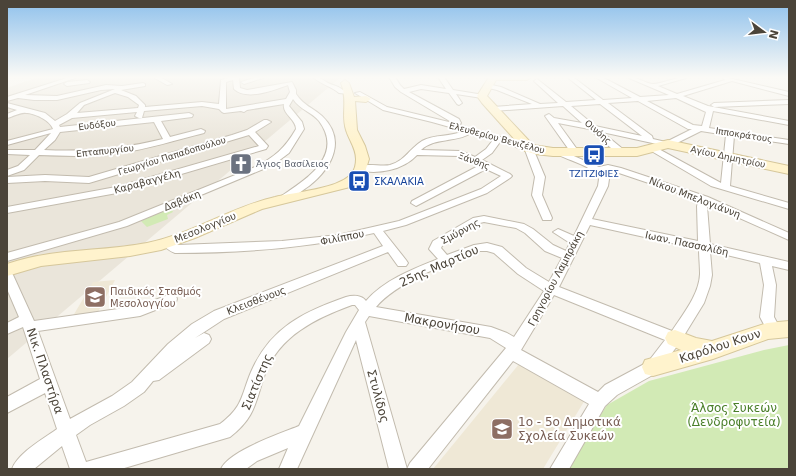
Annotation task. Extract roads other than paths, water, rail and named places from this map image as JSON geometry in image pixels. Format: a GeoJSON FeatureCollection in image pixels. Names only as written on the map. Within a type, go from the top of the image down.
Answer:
{"type":"FeatureCollection","features":[{"type":"Feature","properties":{"kind":"street"},"geometry":{"type":"LineString","coordinates":[[7,173],[21,168],[52,138],[56,127],[82,104],[95,99]]}},
{"type":"Feature","properties":{"kind":"street"},"geometry":{"type":"LineString","coordinates":[[136,99],[142,105],[138,120]]}},
{"type":"Feature","properties":{"kind":"street"},"geometry":{"type":"LineString","coordinates":[[223,99],[223,109]]}},
{"type":"Feature","properties":{"kind":"street"},"geometry":{"type":"LineString","coordinates":[[70,116],[141,111],[204,104],[223,109],[244,109],[285,99]]}},
{"type":"Feature","properties":{"kind":"street","name":"Δαβάκη"},"geometry":{"type":"LineString","coordinates":[[7,257],[123,224],[270,163],[289,148],[300,130],[298,121],[287,109],[290,99]]}},
{"type":"Feature","properties":{"kind":"street"},"geometry":{"type":"LineString","coordinates":[[283,199],[313,178],[325,164],[331,153],[331,139],[324,124],[316,114],[303,108],[292,99]]}},
{"type":"Feature","properties":{"kind":"street"},"geometry":{"type":"LineString","coordinates":[[352,99],[354,135],[362,155],[361,168],[395,167],[405,161],[427,142],[466,134],[470,131]]}},
{"type":"Feature","properties":{"kind":"street","name":"Ελευθερίου Βενιζέλου"},"geometry":{"type":"LineString","coordinates":[[367,99],[385,110],[434,120],[543,151],[637,152],[652,145],[667,144]]}},
{"type":"Feature","properties":{"kind":"street"},"geometry":{"type":"LineString","coordinates":[[417,99],[449,115],[457,122],[454,126]]}},
{"type":"Feature","properties":{"kind":"street"},"geometry":{"type":"LineString","coordinates":[[457,99],[460,103]]}},
{"type":"Feature","properties":{"kind":"street"},"geometry":{"type":"LineString","coordinates":[[484,99],[529,148],[540,177],[537,195],[547,218]]}},
{"type":"Feature","properties":{"kind":"street"},"geometry":{"type":"LineString","coordinates":[[525,99],[541,106],[575,152]]}},
{"type":"Feature","properties":{"kind":"street","name":"Οινόης"},"geometry":{"type":"LineString","coordinates":[[559,99],[621,152]]}},
{"type":"Feature","properties":{"kind":"street"},"geometry":{"type":"LineString","coordinates":[[599,99],[652,145],[699,176],[725,188],[789,206]]}},
{"type":"Feature","properties":{"kind":"street"},"geometry":{"type":"LineString","coordinates":[[492,109],[636,99]]}},
{"type":"Feature","properties":{"kind":"street","name":"Ιπποκράτους"},"geometry":{"type":"LineString","coordinates":[[639,99],[683,123],[702,129],[789,142]]}},
{"type":"Feature","properties":{"kind":"street"},"geometry":{"type":"LineString","coordinates":[[667,144],[702,129],[710,111],[684,99]]}},
{"type":"Feature","properties":{"kind":"street"},"geometry":{"type":"LineString","coordinates":[[124,102],[139,101]]}},
{"type":"Feature","properties":{"kind":"street"},"geometry":{"type":"LineString","coordinates":[[704,108],[733,104],[788,102],[789,110]]}},
{"type":"Feature","properties":{"kind":"street"},"geometry":{"type":"LineString","coordinates":[[7,105],[42,115],[56,127]]}},
{"type":"Feature","properties":{"kind":"street"},"geometry":{"type":"LineString","coordinates":[[7,110],[15,107]]}},
{"type":"Feature","properties":{"kind":"street"},"geometry":{"type":"LineString","coordinates":[[704,108],[789,123]]}},
{"type":"Feature","properties":{"kind":"street"},"geometry":{"type":"LineString","coordinates":[[7,116],[25,110]]}},
{"type":"Feature","properties":{"kind":"street","name":"Ευδόξου"},"geometry":{"type":"LineString","coordinates":[[7,143],[56,127],[138,120],[143,122],[189,115]]}},
{"type":"Feature","properties":{"kind":"street"},"geometry":{"type":"LineString","coordinates":[[157,120],[168,140]]}},
{"type":"Feature","properties":{"kind":"street"},"geometry":{"type":"LineString","coordinates":[[552,120],[594,128],[652,145]]}},
{"type":"Feature","properties":{"kind":"street","name":"Γεωργίου Παπαδοπούλου"},"geometry":{"type":"LineString","coordinates":[[7,180],[59,179],[81,181],[94,179],[250,132],[267,122]]}},
{"type":"Feature","properties":{"kind":"street","name":"Επταπυργίου"},"geometry":{"type":"LineString","coordinates":[[7,152],[73,154],[109,152],[153,145],[201,131]]}},
{"type":"Feature","properties":{"kind":"street","name":"Καραβαγγέλη"},"geometry":{"type":"LineString","coordinates":[[7,210],[117,190],[176,174],[264,147],[250,132]]}},
{"type":"Feature","properties":{"kind":"street"},"geometry":{"type":"LineString","coordinates":[[725,188],[728,179],[730,133]]}},
{"type":"Feature","properties":{"kind":"street"},"geometry":{"type":"LineString","coordinates":[[476,160],[489,151],[498,139]]}},
{"type":"Feature","properties":{"kind":"street","name":"Αγίου Δημητρίου"},"geometry":{"type":"LineString","coordinates":[[667,144],[789,170]]}},
{"type":"Feature","properties":{"kind":"street","name":"Ξάνθης"},"geometry":{"type":"LineString","coordinates":[[415,152],[455,153],[476,160],[507,175]]}},
{"type":"Feature","properties":{"kind":"street"},"geometry":{"type":"LineString","coordinates":[[560,152],[571,159],[598,170]]}},
{"type":"Feature","properties":{"kind":"street"},"geometry":{"type":"LineString","coordinates":[[416,204],[487,165]]}},
{"type":"Feature","properties":{"kind":"street","name":"Μεσολογγίου"},"geometry":{"type":"LineString","coordinates":[[7,270],[22,264],[41,260],[134,250],[167,242],[256,207],[343,185],[355,177],[361,168]]}},
{"type":"Feature","properties":{"kind":"street","name":"Νίκου Μπελογιάννη"},"geometry":{"type":"LineString","coordinates":[[598,170],[607,168],[618,170],[705,199],[789,237]]}},
{"type":"Feature","properties":{"kind":"street","name":"Γρηγορίου Λαμπράκη"},"geometry":{"type":"LineString","coordinates":[[416,469],[513,349],[535,316],[551,289],[604,183],[602,175],[598,170]]}},
{"type":"Feature","properties":{"kind":"street","name":"Φιλίππου"},"geometry":{"type":"LineString","coordinates":[[167,242],[173,248],[186,250],[282,246],[338,238],[402,223],[484,192],[507,175]]}},
{"type":"Feature","properties":{"kind":"street"},"geometry":{"type":"LineString","coordinates":[[94,179],[94,184],[106,187],[104,192]]}},
{"type":"Feature","properties":{"kind":"street"},"geometry":{"type":"LineString","coordinates":[[559,469],[599,400],[611,390],[653,367],[675,338],[697,303],[704,286],[706,269],[702,206],[705,199]]}},
{"type":"Feature","properties":{"kind":"street","name":"Σμύρνης"},"geometry":{"type":"LineString","coordinates":[[446,261],[436,249],[437,244],[477,220],[484,219],[507,222],[520,226],[529,231],[548,247],[568,256]]}},
{"type":"Feature","properties":{"kind":"street","name":"Ιωαν. Πασσαλίδη"},"geometry":{"type":"LineString","coordinates":[[585,221],[704,246],[789,266]]}},
{"type":"Feature","properties":{"kind":"street"},"geometry":{"type":"LineString","coordinates":[[377,230],[402,264]]}},
{"type":"Feature","properties":{"kind":"street"},"geometry":{"type":"LineString","coordinates":[[558,232],[575,241]]}},
{"type":"Feature","properties":{"kind":"street","name":"Κλεισθένους"},"geometry":{"type":"LineString","coordinates":[[142,383],[173,348],[207,321],[225,312],[390,248]]}},
{"type":"Feature","properties":{"kind":"street","name":"25ης Μαρτίου"},"geometry":{"type":"LineString","coordinates":[[288,469],[362,316],[379,296],[394,286],[446,261],[478,248],[493,248],[503,253],[531,278],[551,289],[675,338]]}},
{"type":"Feature","properties":{"kind":"street"},"geometry":{"type":"LineString","coordinates":[[765,260],[770,285],[767,316],[781,329]]}},
{"type":"Feature","properties":{"kind":"street","name":"Νικ. Πλαστήρα"},"geometry":{"type":"LineString","coordinates":[[7,275],[28,323],[50,382],[79,469]]}},
{"type":"Feature","properties":{"kind":"street"},"geometry":{"type":"LineString","coordinates":[[7,329],[28,323],[140,311],[171,299]]}},
{"type":"Feature","properties":{"kind":"street","name":"Σιατίστης"},"geometry":{"type":"LineString","coordinates":[[90,469],[224,431],[242,416],[249,404],[261,365],[282,334],[305,319],[351,300],[358,301],[362,316]]}},
{"type":"Feature","properties":{"kind":"street","name":"Μακρονήσου"},"geometry":{"type":"LineString","coordinates":[[362,316],[491,333],[502,337],[513,349],[599,400]]}},
{"type":"Feature","properties":{"kind":"street","name":"Στυλίδος"},"geometry":{"type":"LineString","coordinates":[[362,316],[398,469]]}},
{"type":"Feature","properties":{"kind":"street","name":"Καρόλου Κουν"},"geometry":{"type":"LineString","coordinates":[[653,367],[781,329]]}},
{"type":"Feature","properties":{"kind":"street"},"geometry":{"type":"LineString","coordinates":[[675,338],[700,348],[713,350]]}},
{"type":"Feature","properties":{"kind":"street","name":"Κλεισθένους"},"geometry":{"type":"LineString","coordinates":[[21,469],[66,432],[90,415],[129,394],[204,339]]}},
{"type":"Feature","properties":{"kind":"street"},"geometry":{"type":"LineString","coordinates":[[7,405],[50,382]]}},
{"type":"Feature","properties":{"kind":"street"},"geometry":{"type":"LineString","coordinates":[[230,469],[251,455],[305,432]]}},
{"type":"Feature","properties":{"kind":"place","name":"ΤΖΙΤΖΙΦΙΕΣ"},"geometry":{"type":"Point","coordinates":[594,155]}},
{"type":"Feature","properties":{"kind":"place","name":"Άγιος Βασίλειος"},"geometry":{"type":"Point","coordinates":[241,164]}},
{"type":"Feature","properties":{"kind":"place","name":"ΣΚΑΛΑΚΙΑ"},"geometry":{"type":"Point","coordinates":[359,181]}},
{"type":"Feature","properties":{"kind":"place","name":"Παιδικός Σταθμός Μεσολογγίου"},"geometry":{"type":"Point","coordinates":[95,297]}},
{"type":"Feature","properties":{"kind":"place","name":"1ο - 5ο Δημοτικά Σχολεία Συκεών"},"geometry":{"type":"Point","coordinates":[502,429]}},
{"type":"Feature","properties":{"kind":"park label","name":"Άλσος Συκεών (Δενδροφυτεία)"},"geometry":{"type":"Point","coordinates":[734,415]}}]}
